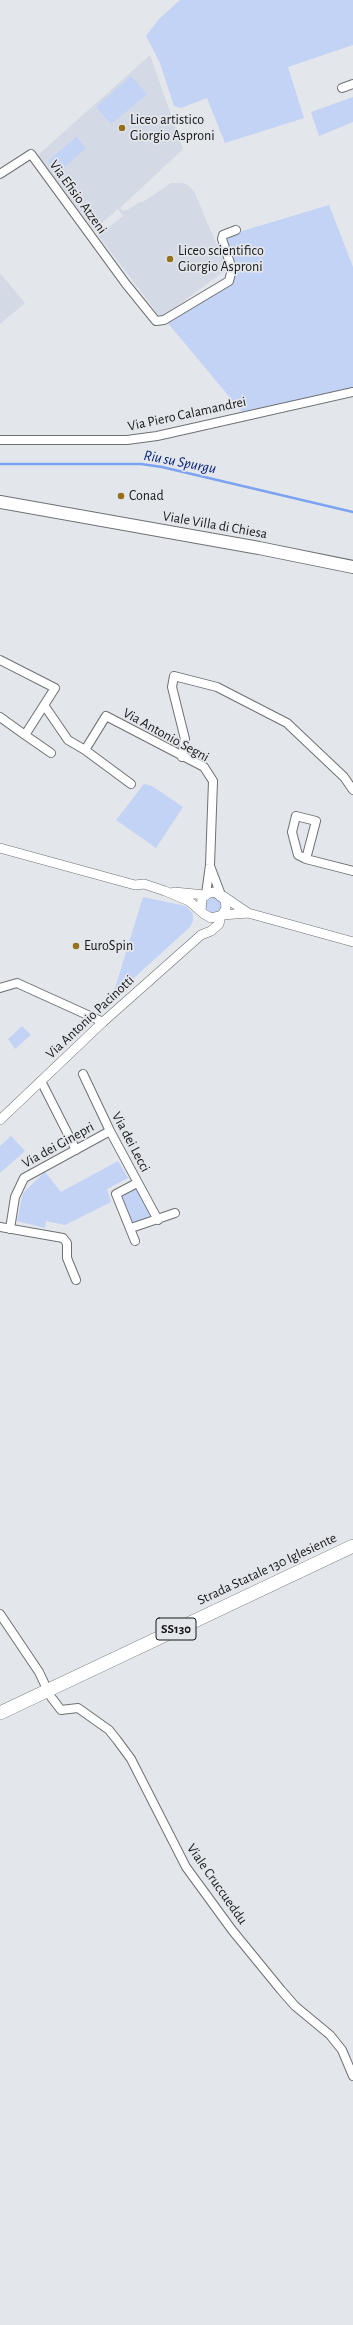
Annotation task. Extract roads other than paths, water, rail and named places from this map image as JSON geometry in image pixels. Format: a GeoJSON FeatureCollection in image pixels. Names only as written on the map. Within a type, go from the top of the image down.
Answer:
{"type":"FeatureCollection","features":[{"type":"Feature","properties":{"kind":"highway","name":"Strada Statale 130 Iglesiente"},"geometry":{"type":"LineString","coordinates":[[0,1713],[353,1546]]}},
{"type":"Feature","properties":{"kind":"main road","name":"Viale Villa di Chiesa"},"geometry":{"type":"LineString","coordinates":[[0,502],[259,548],[353,567]]}},
{"type":"Feature","properties":{"kind":"street"},"geometry":{"type":"LineString","coordinates":[[342,88],[353,84]]}},
{"type":"Feature","properties":{"kind":"street","name":"Via Efisio Atzeni"},"geometry":{"type":"LineString","coordinates":[[0,174],[30,154],[126,284],[156,321],[164,320],[229,281],[232,269],[222,239],[223,235],[236,230]]}},
{"type":"Feature","properties":{"kind":"street","name":"Via Piero Calamandrei"},"geometry":{"type":"LineString","coordinates":[[0,440],[127,440],[157,436],[353,392]]}},
{"type":"Feature","properties":{"kind":"street"},"geometry":{"type":"LineString","coordinates":[[0,660],[55,688],[25,735]]}},
{"type":"Feature","properties":{"kind":"street"},"geometry":{"type":"LineString","coordinates":[[182,757],[185,739],[172,687],[174,676],[217,688],[287,723],[346,781],[353,790]]}},
{"type":"Feature","properties":{"kind":"street"},"geometry":{"type":"LineString","coordinates":[[44,705],[68,740],[85,750],[131,784]]}},
{"type":"Feature","properties":{"kind":"street"},"geometry":{"type":"LineString","coordinates":[[0,716],[51,753]]}},
{"type":"Feature","properties":{"kind":"street","name":"Via Antonio Segni"},"geometry":{"type":"LineString","coordinates":[[85,750],[106,716],[182,757],[204,767],[213,781],[210,866],[205,895]]}},
{"type":"Feature","properties":{"kind":"street"},"geometry":{"type":"LineString","coordinates":[[306,859],[316,821],[296,816],[292,832],[294,845],[298,855],[306,859],[353,871]]}},
{"type":"Feature","properties":{"kind":"street"},"geometry":{"type":"LineString","coordinates":[[0,842],[142,881],[144,884],[165,891],[189,902],[211,918],[222,915],[248,913]]}},
{"type":"Feature","properties":{"kind":"street"},"geometry":{"type":"LineString","coordinates":[[0,848],[135,885],[144,884]]}},
{"type":"Feature","properties":{"kind":"street","name":"Via Antonio Segni"},"geometry":{"type":"LineString","coordinates":[[210,866],[222,896]]}},
{"type":"Feature","properties":{"kind":"street"},"geometry":{"type":"LineString","coordinates":[[165,891],[205,895],[215,892],[248,913],[353,942]]}},
{"type":"Feature","properties":{"kind":"street"},"geometry":{"type":"LineString","coordinates":[[201,936],[205,924],[200,902],[205,895]]}},
{"type":"Feature","properties":{"kind":"street"},"geometry":{"type":"LineString","coordinates":[[222,896],[226,908],[222,915]]}},
{"type":"Feature","properties":{"kind":"street","name":"Via Antonio Pacinotti"},"geometry":{"type":"LineString","coordinates":[[0,1120],[103,1022],[201,936],[211,931],[218,924],[222,915]]}},
{"type":"Feature","properties":{"kind":"street"},"geometry":{"type":"LineString","coordinates":[[0,988],[17,983],[103,1022]]}},
{"type":"Feature","properties":{"kind":"street","name":"Via dei Lecci"},"geometry":{"type":"LineString","coordinates":[[83,1074],[110,1131],[158,1220]]}},
{"type":"Feature","properties":{"kind":"street"},"geometry":{"type":"LineString","coordinates":[[41,1081],[76,1150]]}},
{"type":"Feature","properties":{"kind":"street","name":"Via dei Ginepri"},"geometry":{"type":"LineString","coordinates":[[10,1229],[20,1183],[29,1174],[110,1131]]}},
{"type":"Feature","properties":{"kind":"street"},"geometry":{"type":"LineString","coordinates":[[135,1241],[116,1194],[137,1183]]}},
{"type":"Feature","properties":{"kind":"street"},"geometry":{"type":"LineString","coordinates":[[131,1228],[175,1213]]}},
{"type":"Feature","properties":{"kind":"street"},"geometry":{"type":"LineString","coordinates":[[0,1227],[63,1238],[67,1243],[67,1258],[76,1280]]}},
{"type":"Feature","properties":{"kind":"street"},"geometry":{"type":"LineString","coordinates":[[0,1614],[39,1672],[46,1687]]}},
{"type":"Feature","properties":{"kind":"street","name":"Viale Cruccueddu"},"geometry":{"type":"LineString","coordinates":[[51,1697],[61,1710],[78,1708],[104,1727],[117,1740],[131,1760],[186,1867],[232,1930],[295,2006],[330,2035],[342,2050],[353,2076]]}},
{"type":"Feature","properties":{"kind":"waterway","name":"Riu su Spurgu"},"geometry":{"type":"LineString","coordinates":[[0,464],[141,464],[162,467],[353,512]]}},
{"type":"Feature","properties":{"kind":"place","name":"Liceo artistico Giorgio Asproni"},"geometry":{"type":"Point","coordinates":[122,128]}},
{"type":"Feature","properties":{"kind":"place","name":"Liceo scientifico Giorgio Asproni"},"geometry":{"type":"Point","coordinates":[170,259]}},
{"type":"Feature","properties":{"kind":"place","name":"Conad"},"geometry":{"type":"Point","coordinates":[121,496]}},
{"type":"Feature","properties":{"kind":"place","name":"EuroSpin"},"geometry":{"type":"Point","coordinates":[76,946]}}]}
